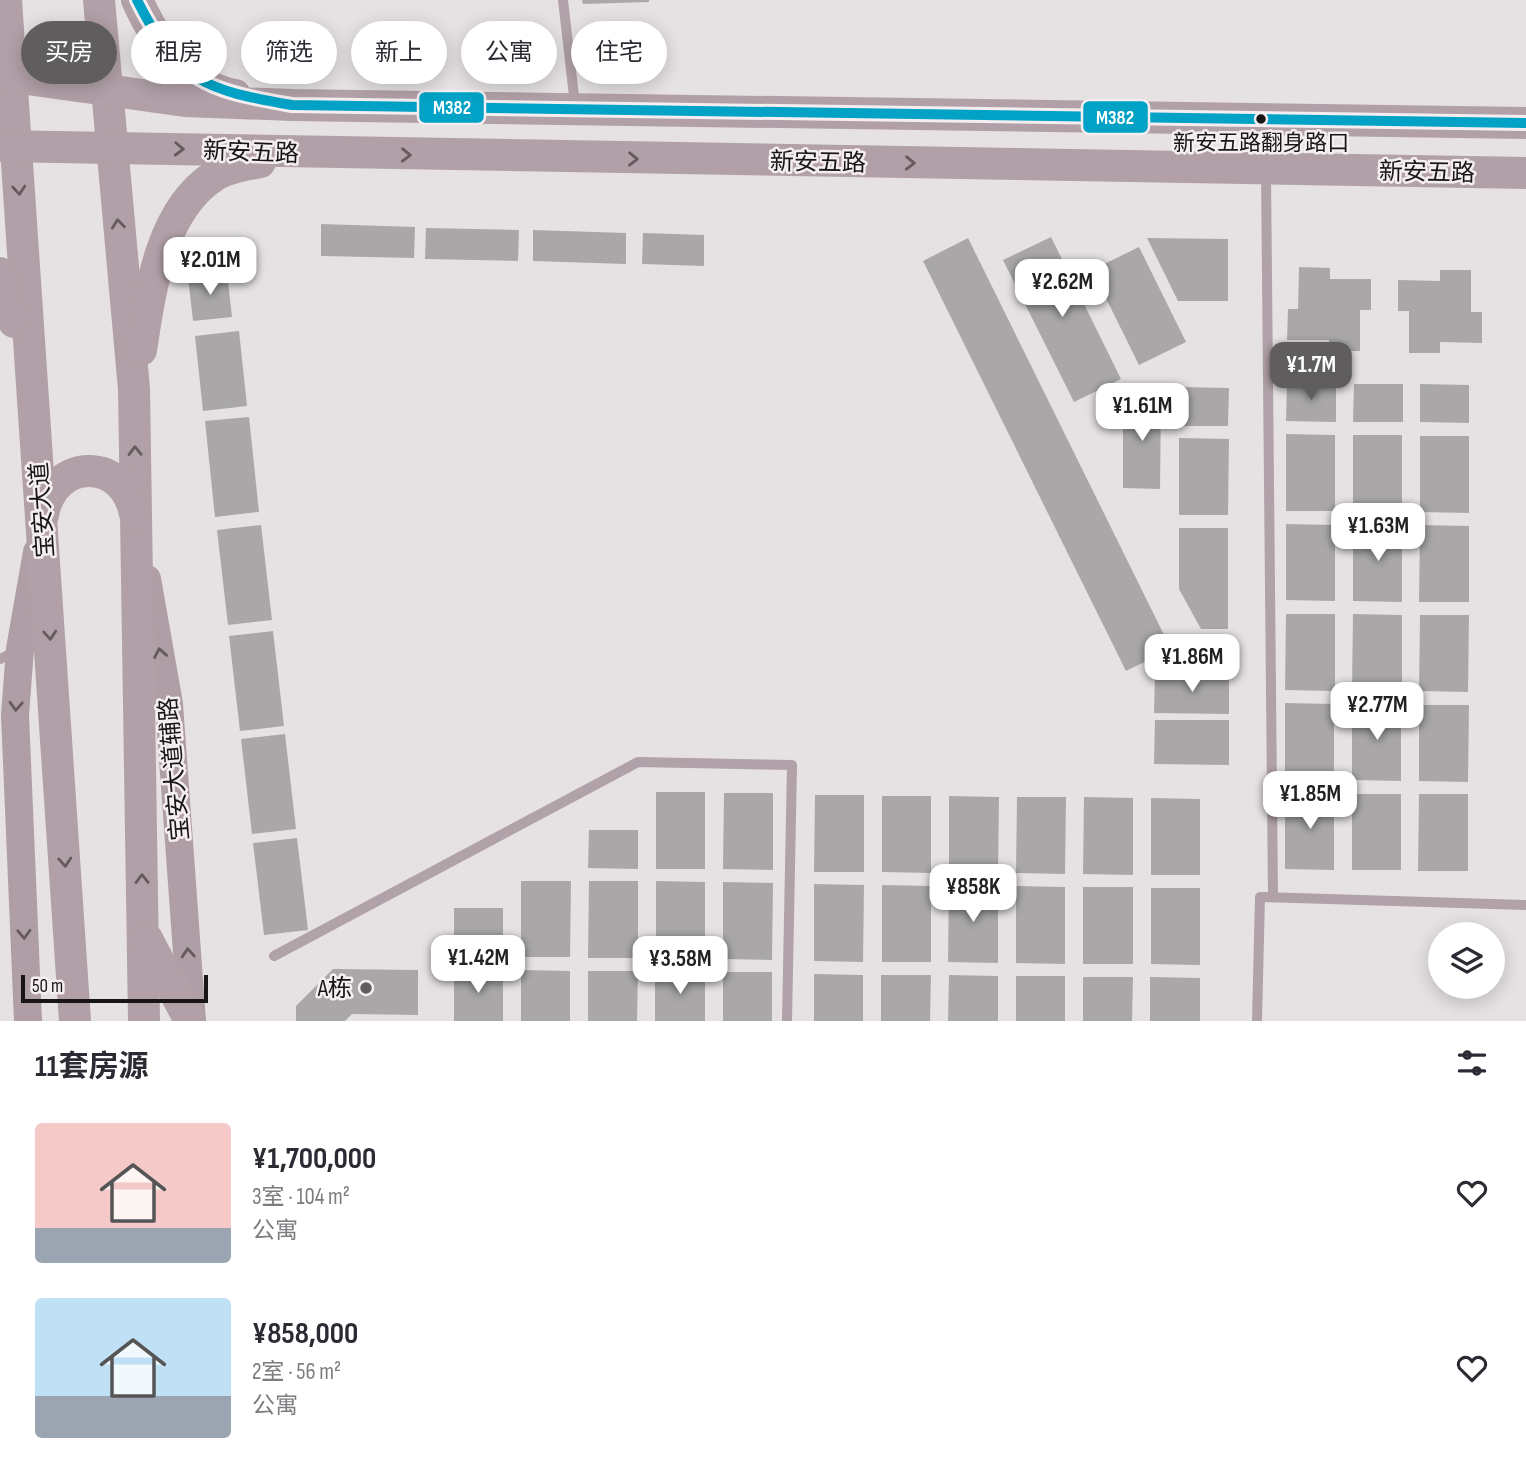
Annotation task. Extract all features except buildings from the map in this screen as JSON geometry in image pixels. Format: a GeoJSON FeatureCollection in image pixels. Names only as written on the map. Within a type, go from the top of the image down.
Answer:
{"type":"FeatureCollection","features":[{"type":"Feature","properties":{"kind":"main road","name":"宝安大道"},"geometry":{"type":"LineString","coordinates":[[6,0],[8,146],[35,409],[75,1021]]}},
{"type":"Feature","properties":{"kind":"main road"},"geometry":{"type":"LineString","coordinates":[[99,0],[110,147],[134,389],[144,1021]]}},
{"type":"Feature","properties":{"kind":"main road"},"geometry":{"type":"LineString","coordinates":[[137,0],[166,51],[187,74],[220,92],[292,105]]}},
{"type":"Feature","properties":{"kind":"main road","name":"新安五路"},"geometry":{"type":"LineString","coordinates":[[6,76],[186,101],[292,105],[1526,123]]}},
{"type":"Feature","properties":{"kind":"main road","name":"新安五路"},"geometry":{"type":"LineString","coordinates":[[8,146],[1526,173]]}},
{"type":"Feature","properties":{"kind":"main road"},"geometry":{"type":"LineString","coordinates":[[134,389],[153,283],[175,222],[189,200],[215,175],[237,166],[302,153]]}},
{"type":"Feature","properties":{"kind":"main road"},"geometry":{"type":"LineString","coordinates":[[0,274],[35,409]]}},
{"type":"Feature","properties":{"kind":"main road"},"geometry":{"type":"LineString","coordinates":[[28,1021],[10,654],[42,518],[50,493],[58,483],[68,476],[92,471],[104,473],[124,487],[131,498],[136,519]]}},
{"type":"Feature","properties":{"kind":"main road","name":"宝安大道辅路"},"geometry":{"type":"LineString","coordinates":[[136,519],[169,704],[191,1021]]}},
{"type":"Feature","properties":{"kind":"main road"},"geometry":{"type":"LineString","coordinates":[[143,932],[191,1021]]}},
{"type":"Feature","properties":{"kind":"lane"},"geometry":{"type":"LineString","coordinates":[[564,0],[576,109]]}},
{"type":"Feature","properties":{"kind":"lane"},"geometry":{"type":"LineString","coordinates":[[1266,169],[1273,897]]}},
{"type":"Feature","properties":{"kind":"lane"},"geometry":{"type":"LineString","coordinates":[[274,956],[638,762],[792,765],[787,1021]]}},
{"type":"Feature","properties":{"kind":"lane"},"geometry":{"type":"LineString","coordinates":[[1257,1021],[1260,897],[1526,905]]}},
{"type":"Feature","properties":{"kind":"transit line","name":"M382"},"geometry":{"type":"LineString","coordinates":[[137,0],[166,49],[197,78],[237,94],[292,105],[1526,123]]}},
{"type":"Feature","properties":{"kind":"place","name":"新安五路翻身路口"},"geometry":{"type":"Point","coordinates":[1261,119]}},
{"type":"Feature","properties":{"kind":"place","name":"A栋"},"geometry":{"type":"Point","coordinates":[366,988]}}]}
